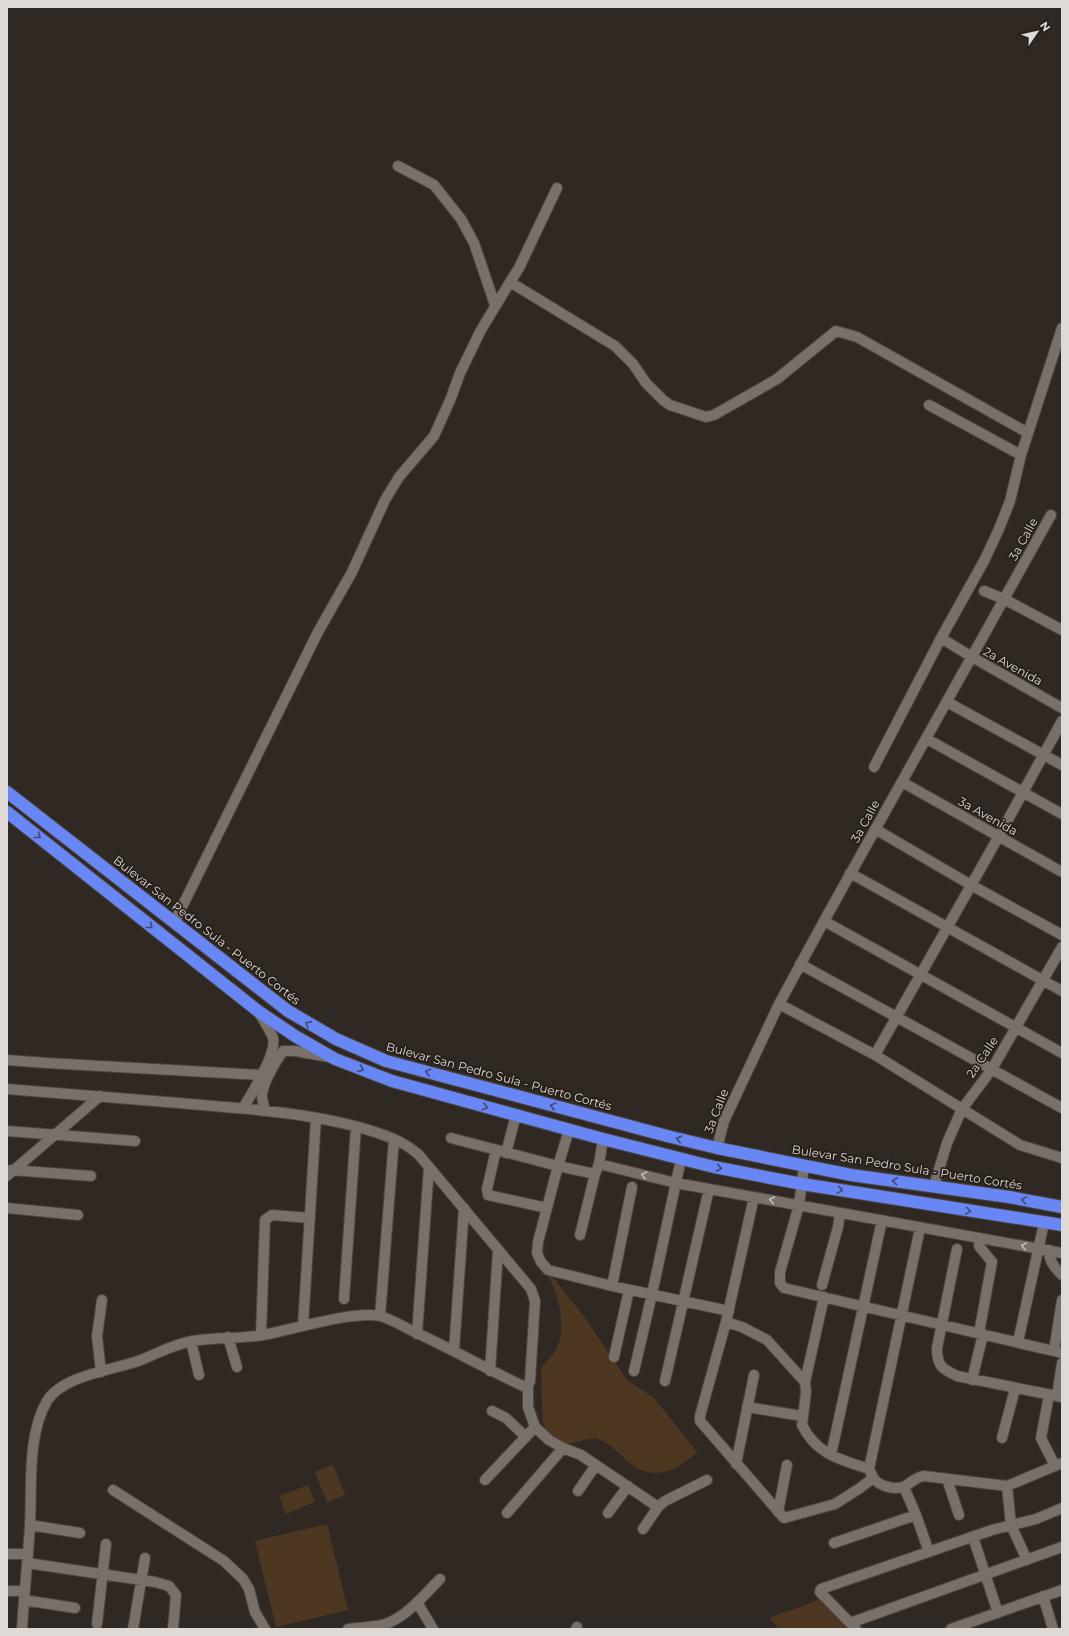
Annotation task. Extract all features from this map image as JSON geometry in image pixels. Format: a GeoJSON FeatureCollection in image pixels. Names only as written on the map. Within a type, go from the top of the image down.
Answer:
{"type":"FeatureCollection","features":[{"type":"Feature","properties":{"kind":"highway","name":"Bulevar San Pedro Sula - Puerto Cortés"},"geometry":{"type":"LineString","coordinates":[[7,792],[288,1011],[336,1040],[386,1061],[717,1148],[851,1175],[1009,1197],[1062,1207]]}},
{"type":"Feature","properties":{"kind":"highway"},"geometry":{"type":"LineString","coordinates":[[7,812],[258,1011],[294,1036],[334,1059],[392,1081],[569,1130],[714,1167],[802,1184],[1062,1225]]}},
{"type":"Feature","properties":{"kind":"highway"},"geometry":{"type":"LineString","coordinates":[[81,871],[86,870],[91,872],[119,893],[123,891],[124,888],[118,879]]}},
{"type":"Feature","properties":{"kind":"highway"},"geometry":{"type":"LineString","coordinates":[[129,909],[124,899],[126,894],[132,896],[164,923],[174,923]]}},
{"type":"Feature","properties":{"kind":"street"},"geometry":{"type":"LineString","coordinates":[[398,166],[434,185],[461,219],[474,243],[495,305]]}},
{"type":"Feature","properties":{"kind":"street"},"geometry":{"type":"LineString","coordinates":[[174,923],[318,632],[352,572],[385,500],[399,477],[434,436],[451,398],[460,373],[495,305],[519,268],[557,188]]}},
{"type":"Feature","properties":{"kind":"street"},"geometry":{"type":"LineString","coordinates":[[510,282],[615,346],[633,364],[650,388],[663,400],[681,409],[706,417],[714,416],[777,379],[836,331],[857,337],[1028,433]]}},
{"type":"Feature","properties":{"kind":"street"},"geometry":{"type":"LineString","coordinates":[[874,767],[941,638],[984,561],[999,529],[1010,500],[1021,455],[1062,328]]}},
{"type":"Feature","properties":{"kind":"street"},"geometry":{"type":"LineString","coordinates":[[929,405],[1021,455]]}},
{"type":"Feature","properties":{"kind":"street","name":"3a Calle"},"geometry":{"type":"LineString","coordinates":[[717,1148],[724,1121],[779,1004],[800,964],[1051,515]]}},
{"type":"Feature","properties":{"kind":"street"},"geometry":{"type":"LineString","coordinates":[[984,590],[1062,630]]}},
{"type":"Feature","properties":{"kind":"street","name":"2a Avenida"},"geometry":{"type":"LineString","coordinates":[[941,638],[1062,708]]}},
{"type":"Feature","properties":{"kind":"street"},"geometry":{"type":"LineString","coordinates":[[947,702],[1062,765]]}},
{"type":"Feature","properties":{"kind":"street"},"geometry":{"type":"LineString","coordinates":[[875,1056],[1062,721]]}},
{"type":"Feature","properties":{"kind":"street"},"geometry":{"type":"LineString","coordinates":[[927,739],[1062,814]]}},
{"type":"Feature","properties":{"kind":"street","name":"3a Avenida"},"geometry":{"type":"LineString","coordinates":[[902,782],[1062,872]]}},
{"type":"Feature","properties":{"kind":"street"},"geometry":{"type":"LineString","coordinates":[[875,829],[971,885],[1062,935]]}},
{"type":"Feature","properties":{"kind":"street"},"geometry":{"type":"LineString","coordinates":[[850,873],[1062,991]]}},
{"type":"Feature","properties":{"kind":"street"},"geometry":{"type":"LineString","coordinates":[[824,921],[1062,1053]]}},
{"type":"Feature","properties":{"kind":"street","name":"2a Calle"},"geometry":{"type":"LineString","coordinates":[[934,1186],[948,1143],[962,1109],[992,1069],[1044,981],[1062,947]]}},
{"type":"Feature","properties":{"kind":"street"},"geometry":{"type":"LineString","coordinates":[[800,964],[1062,1108]]}},
{"type":"Feature","properties":{"kind":"street"},"geometry":{"type":"LineString","coordinates":[[779,1004],[875,1056],[1020,1145],[1061,1156]]}},
{"type":"Feature","properties":{"kind":"street"},"geometry":{"type":"LineString","coordinates":[[243,1108],[262,1075],[274,1046],[273,1038],[258,1011]]}},
{"type":"Feature","properties":{"kind":"street"},"geometry":{"type":"LineString","coordinates":[[265,1111],[262,1095],[264,1088],[267,1079],[283,1051],[296,1051],[334,1059]]}},
{"type":"Feature","properties":{"kind":"street"},"geometry":{"type":"LineString","coordinates":[[7,1060],[262,1075]]}},
{"type":"Feature","properties":{"kind":"street"},"geometry":{"type":"LineString","coordinates":[[7,1090],[243,1108],[316,1118],[356,1127],[394,1139],[408,1146],[420,1156],[464,1208],[498,1251],[531,1289],[534,1295],[528,1407],[535,1427],[549,1440],[563,1448],[581,1454],[658,1507]]}},
{"type":"Feature","properties":{"kind":"street"},"geometry":{"type":"LineString","coordinates":[[9,1172],[56,1135],[100,1096]]}},
{"type":"Feature","properties":{"kind":"street"},"geometry":{"type":"LineString","coordinates":[[516,1115],[487,1189],[488,1194],[547,1208]]}},
{"type":"Feature","properties":{"kind":"street"},"geometry":{"type":"LineString","coordinates":[[303,1326],[316,1118]]}},
{"type":"Feature","properties":{"kind":"street"},"geometry":{"type":"LineString","coordinates":[[344,1299],[356,1127]]}},
{"type":"Feature","properties":{"kind":"street"},"geometry":{"type":"LineString","coordinates":[[569,1130],[538,1242],[537,1253],[541,1262],[548,1270],[629,1290],[728,1311]]}},
{"type":"Feature","properties":{"kind":"street"},"geometry":{"type":"LineString","coordinates":[[7,1131],[135,1141]]}},
{"type":"Feature","properties":{"kind":"street"},"geometry":{"type":"LineString","coordinates":[[451,1138],[594,1174]]}},
{"type":"Feature","properties":{"kind":"street"},"geometry":{"type":"LineString","coordinates":[[380,1316],[394,1139]]}},
{"type":"Feature","properties":{"kind":"street"},"geometry":{"type":"LineString","coordinates":[[580,1235],[594,1174],[599,1164],[603,1139]]}},
{"type":"Feature","properties":{"kind":"street"},"geometry":{"type":"LineString","coordinates":[[634,1371],[681,1159]]}},
{"type":"Feature","properties":{"kind":"street"},"geometry":{"type":"LineString","coordinates":[[599,1164],[676,1183],[1062,1253]]}},
{"type":"Feature","properties":{"kind":"street"},"geometry":{"type":"LineString","coordinates":[[804,1166],[799,1205],[780,1272],[780,1283],[784,1288],[1058,1352],[1062,1300]]}},
{"type":"Feature","properties":{"kind":"street"},"geometry":{"type":"LineString","coordinates":[[417,1334],[429,1167]]}},
{"type":"Feature","properties":{"kind":"street"},"geometry":{"type":"LineString","coordinates":[[9,1172],[91,1176]]}},
{"type":"Feature","properties":{"kind":"street"},"geometry":{"type":"LineString","coordinates":[[612,1286],[632,1187]]}},
{"type":"Feature","properties":{"kind":"street"},"geometry":{"type":"LineString","coordinates":[[665,1380],[709,1188]]}},
{"type":"Feature","properties":{"kind":"street"},"geometry":{"type":"LineString","coordinates":[[754,1197],[726,1322],[700,1416],[700,1421],[784,1518],[835,1504],[860,1488],[871,1473],[920,1228]]}},
{"type":"Feature","properties":{"kind":"street"},"geometry":{"type":"LineString","coordinates":[[7,1208],[78,1215]]}},
{"type":"Feature","properties":{"kind":"street"},"geometry":{"type":"LineString","coordinates":[[454,1351],[464,1208]]}},
{"type":"Feature","properties":{"kind":"street"},"geometry":{"type":"LineString","coordinates":[[822,1285],[838,1227],[840,1213]]}},
{"type":"Feature","properties":{"kind":"street"},"geometry":{"type":"LineString","coordinates":[[261,1335],[265,1220],[272,1215],[310,1218]]}},
{"type":"Feature","properties":{"kind":"street"},"geometry":{"type":"LineString","coordinates":[[831,1455],[882,1220]]}},
{"type":"Feature","properties":{"kind":"street"},"geometry":{"type":"LineString","coordinates":[[1018,1342],[1044,1223]]}},
{"type":"Feature","properties":{"kind":"street"},"geometry":{"type":"LineString","coordinates":[[972,1380],[992,1262],[979,1246],[980,1238]]}},
{"type":"Feature","properties":{"kind":"street"},"geometry":{"type":"LineString","coordinates":[[957,1249],[940,1324],[937,1360],[944,1369],[957,1376],[1015,1389],[1056,1396]]}},
{"type":"Feature","properties":{"kind":"street"},"geometry":{"type":"LineString","coordinates":[[1049,1250],[1049,1258],[1062,1275]]}},
{"type":"Feature","properties":{"kind":"street"},"geometry":{"type":"LineString","coordinates":[[490,1371],[498,1251]]}},
{"type":"Feature","properties":{"kind":"street"},"geometry":{"type":"LineString","coordinates":[[614,1357],[629,1290]]}},
{"type":"Feature","properties":{"kind":"street"},"geometry":{"type":"LineString","coordinates":[[824,1297],[805,1382],[806,1392],[802,1425],[809,1437],[817,1446],[831,1455],[871,1473],[886,1486],[895,1488],[904,1487],[919,1477],[1007,1486],[1058,1464],[1041,1438],[1056,1396],[1062,1364]]}},
{"type":"Feature","properties":{"kind":"street"},"geometry":{"type":"LineString","coordinates":[[101,1372],[97,1336],[102,1300]]}},
{"type":"Feature","properties":{"kind":"street"},"geometry":{"type":"LineString","coordinates":[[22,1629],[30,1525],[32,1459],[40,1419],[48,1401],[56,1391],[68,1384],[101,1372],[142,1360],[166,1348],[191,1341],[261,1335],[346,1317],[365,1315],[380,1316],[454,1351],[490,1371],[523,1386],[528,1386]]}},
{"type":"Feature","properties":{"kind":"street"},"geometry":{"type":"LineString","coordinates":[[726,1322],[742,1327],[767,1340],[805,1382]]}},
{"type":"Feature","properties":{"kind":"street"},"geometry":{"type":"LineString","coordinates":[[228,1337],[237,1367]]}},
{"type":"Feature","properties":{"kind":"street"},"geometry":{"type":"LineString","coordinates":[[191,1341],[199,1375]]}},
{"type":"Feature","properties":{"kind":"street"},"geometry":{"type":"LineString","coordinates":[[736,1464],[754,1375]]}},
{"type":"Feature","properties":{"kind":"street"},"geometry":{"type":"LineString","coordinates":[[1002,1438],[1015,1389]]}},
{"type":"Feature","properties":{"kind":"street"},"geometry":{"type":"LineString","coordinates":[[747,1406],[802,1416]]}},
{"type":"Feature","properties":{"kind":"street"},"geometry":{"type":"LineString","coordinates":[[492,1412],[506,1418],[526,1437]]}},
{"type":"Feature","properties":{"kind":"street"},"geometry":{"type":"LineString","coordinates":[[485,1480],[535,1427]]}},
{"type":"Feature","properties":{"kind":"street"},"geometry":{"type":"LineString","coordinates":[[507,1513],[563,1448]]}},
{"type":"Feature","properties":{"kind":"street"},"geometry":{"type":"LineString","coordinates":[[578,1491],[596,1465]]}},
{"type":"Feature","properties":{"kind":"street"},"geometry":{"type":"LineString","coordinates":[[778,1512],[787,1465]]}},
{"type":"Feature","properties":{"kind":"street"},"geometry":{"type":"LineString","coordinates":[[947,1479],[959,1515]]}},
{"type":"Feature","properties":{"kind":"street"},"geometry":{"type":"LineString","coordinates":[[643,1530],[658,1507],[665,1501],[707,1480]]}},
{"type":"Feature","properties":{"kind":"street"},"geometry":{"type":"LineString","coordinates":[[608,1513],[628,1486]]}},
{"type":"Feature","properties":{"kind":"street"},"geometry":{"type":"LineString","coordinates":[[1007,1486],[1011,1525],[1027,1560]]}},
{"type":"Feature","properties":{"kind":"street"},"geometry":{"type":"LineString","coordinates":[[904,1487],[916,1514],[929,1552]]}},
{"type":"Feature","properties":{"kind":"street"},"geometry":{"type":"LineString","coordinates":[[112,1490],[234,1569],[244,1578],[249,1589],[255,1612],[265,1629]]}},
{"type":"Feature","properties":{"kind":"street"},"geometry":{"type":"LineString","coordinates":[[1062,1508],[1036,1518],[973,1537],[820,1588],[820,1592],[853,1626],[1062,1547]]}},
{"type":"Feature","properties":{"kind":"street"},"geometry":{"type":"LineString","coordinates":[[834,1543],[916,1514]]}},
{"type":"Feature","properties":{"kind":"street"},"geometry":{"type":"LineString","coordinates":[[30,1525],[80,1533]]}},
{"type":"Feature","properties":{"kind":"street"},"geometry":{"type":"LineString","coordinates":[[973,1537],[998,1613]]}},
{"type":"Feature","properties":{"kind":"street"},"geometry":{"type":"LineString","coordinates":[[97,1624],[106,1544]]}},
{"type":"Feature","properties":{"kind":"street"},"geometry":{"type":"LineString","coordinates":[[7,1554],[162,1584],[173,1589],[176,1595],[173,1629]]}},
{"type":"Feature","properties":{"kind":"street"},"geometry":{"type":"LineString","coordinates":[[133,1629],[145,1558]]}},
{"type":"Feature","properties":{"kind":"street"},"geometry":{"type":"LineString","coordinates":[[348,1629],[381,1625],[390,1622],[417,1602],[440,1579]]}},
{"type":"Feature","properties":{"kind":"street"},"geometry":{"type":"LineString","coordinates":[[951,1629],[1062,1590]]}},
{"type":"Feature","properties":{"kind":"street"},"geometry":{"type":"LineString","coordinates":[[7,1591],[75,1608]]}},
{"type":"Feature","properties":{"kind":"street"},"geometry":{"type":"LineString","coordinates":[[1043,1596],[1053,1629]]}},
{"type":"Feature","properties":{"kind":"street"},"geometry":{"type":"LineString","coordinates":[[417,1602],[433,1629]]}},
{"type":"Feature","properties":{"kind":"shaded area"},"geometry":{"type":"Polygon","coordinates":[[[545,1271],[556,1281],[585,1318],[627,1380],[654,1398],[697,1452],[671,1470],[653,1473],[644,1471],[635,1466],[602,1440],[587,1439],[564,1444],[555,1440],[545,1427],[543,1420],[541,1367],[552,1356],[558,1347],[561,1334],[561,1315],[554,1287],[545,1271]]]}},
{"type":"Feature","properties":{"kind":"shaded area"},"geometry":{"type":"Polygon","coordinates":[[[333,1465],[345,1495],[327,1502],[315,1472],[333,1465]]]}},
{"type":"Feature","properties":{"kind":"shaded area"},"geometry":{"type":"Polygon","coordinates":[[[308,1485],[315,1502],[286,1514],[279,1496],[308,1485]]]}},
{"type":"Feature","properties":{"kind":"shaded area"},"geometry":{"type":"Polygon","coordinates":[[[327,1524],[348,1610],[276,1627],[255,1541],[327,1524]]]}},
{"type":"Feature","properties":{"kind":"shaded area"},"geometry":{"type":"Polygon","coordinates":[[[821,1599],[851,1629],[779,1629],[770,1618],[821,1599]]]}}]}
